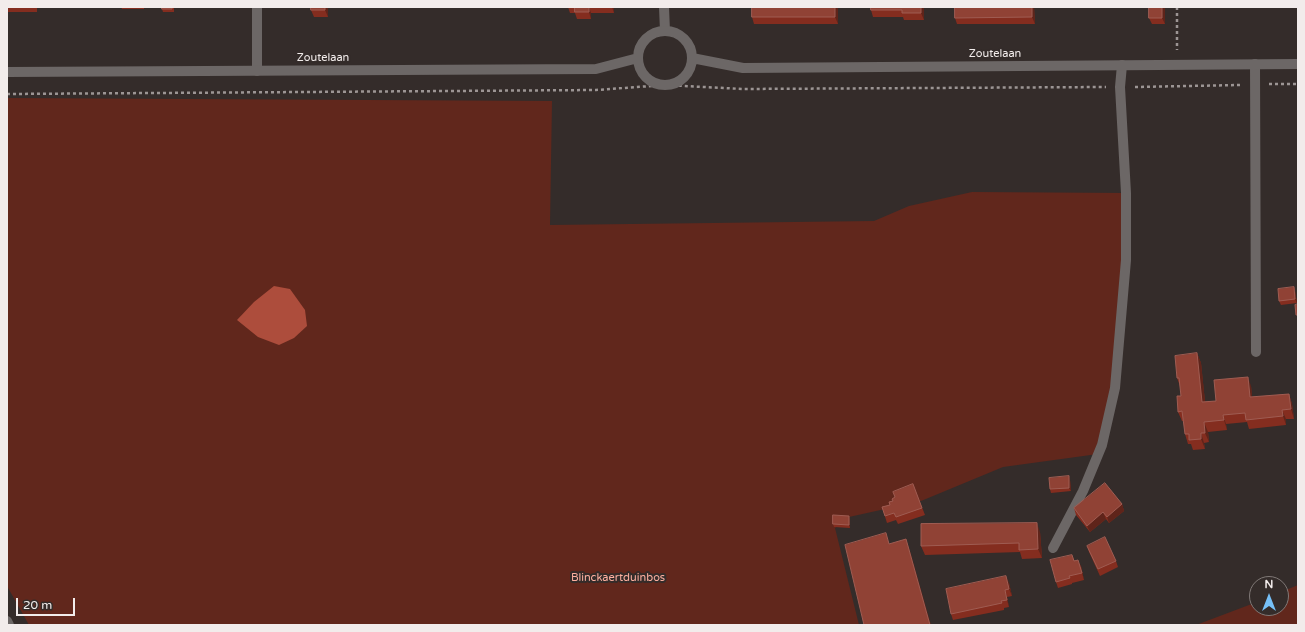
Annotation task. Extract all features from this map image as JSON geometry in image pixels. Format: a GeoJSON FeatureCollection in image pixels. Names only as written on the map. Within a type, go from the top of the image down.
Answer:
{"type":"FeatureCollection","features":[{"type":"Feature","properties":{"kind":"street"},"geometry":{"type":"LineString","coordinates":[[257,7],[257,71]]}},
{"type":"Feature","properties":{"kind":"street"},"geometry":{"type":"LineString","coordinates":[[664,7],[665,31]]}},
{"type":"Feature","properties":{"kind":"street"},"geometry":{"type":"LineString","coordinates":[[665,31],[675,33],[684,39],[690,48],[692,58],[690,69],[684,78],[676,83],[665,85],[655,83],[646,78],[640,69],[638,58],[640,48],[646,39],[654,33],[665,31]]}},
{"type":"Feature","properties":{"kind":"street","name":"Zoutelaan"},"geometry":{"type":"LineString","coordinates":[[7,72],[596,69],[638,58]]}},
{"type":"Feature","properties":{"kind":"street","name":"Zoutelaan"},"geometry":{"type":"LineString","coordinates":[[692,58],[743,68],[1298,64]]}},
{"type":"Feature","properties":{"kind":"street"},"geometry":{"type":"LineString","coordinates":[[1255,64],[1256,352]]}},
{"type":"Feature","properties":{"kind":"street"},"geometry":{"type":"LineString","coordinates":[[1053,548],[1083,491],[1102,445],[1115,388],[1126,260],[1126,193],[1120,87],[1122,65]]}},
{"type":"Feature","properties":{"kind":"street"},"geometry":{"type":"LineString","coordinates":[[7,621],[9,625]]}},
{"type":"Feature","properties":{"kind":"path"},"geometry":{"type":"LineString","coordinates":[[1177,7],[1177,65]]}},
{"type":"Feature","properties":{"kind":"path"},"geometry":{"type":"LineString","coordinates":[[7,94],[581,90],[665,85],[743,89],[1120,87],[1298,84]]}},
{"type":"Feature","properties":{"kind":"green space","name":"Blinckaertduinbos"},"geometry":{"type":"Polygon","coordinates":[[[7,98],[552,101],[550,225],[874,221],[909,206],[972,192],[1126,193],[1115,397],[1098,454],[1003,467],[921,501],[849,517],[835,528],[859,625],[29,625],[7,586],[7,98]]]}},
{"type":"Feature","properties":{"kind":"green space"},"geometry":{"type":"Polygon","coordinates":[[[1298,585],[1298,625],[1196,625],[1249,605],[1249,616],[1289,616],[1289,589],[1298,585]]]}},
{"type":"Feature","properties":{"kind":"shaded area"},"geometry":{"type":"Polygon","coordinates":[[[274,286],[290,289],[305,310],[307,326],[294,338],[279,345],[258,337],[237,320],[254,302],[274,286]]]}},
{"type":"Feature","properties":{"kind":"building"},"geometry":{"type":"Polygon","coordinates":[[[162,7],[172,7],[172,9],[162,9],[162,7]]]}},
{"type":"Feature","properties":{"kind":"building"},"geometry":{"type":"Polygon","coordinates":[[[311,7],[325,7],[325,10],[311,10],[311,7]]]}},
{"type":"Feature","properties":{"kind":"building"},"geometry":{"type":"Polygon","coordinates":[[[575,7],[589,7],[589,12],[575,12],[575,7]]]}},
{"type":"Feature","properties":{"kind":"building"},"geometry":{"type":"Polygon","coordinates":[[[752,7],[835,7],[835,17],[752,17],[752,7]]]}},
{"type":"Feature","properties":{"kind":"building"},"geometry":{"type":"Polygon","coordinates":[[[871,7],[921,7],[921,13],[902,13],[902,10],[871,10],[871,7]]]}},
{"type":"Feature","properties":{"kind":"building"},"geometry":{"type":"Polygon","coordinates":[[[955,7],[1032,7],[1032,17],[955,18],[955,7]]]}},
{"type":"Feature","properties":{"kind":"building"},"geometry":{"type":"Polygon","coordinates":[[[1149,7],[1162,7],[1162,18],[1149,18],[1149,7]]]}},
{"type":"Feature","properties":{"kind":"building"},"geometry":{"type":"Polygon","coordinates":[[[1294,287],[1295,299],[1279,301],[1278,289],[1294,287]]]}},
{"type":"Feature","properties":{"kind":"building"},"geometry":{"type":"Polygon","coordinates":[[[1298,304],[1298,315],[1296,315],[1295,305],[1298,304]]]}},
{"type":"Feature","properties":{"kind":"building"},"geometry":{"type":"Polygon","coordinates":[[[1197,353],[1202,402],[1216,401],[1214,380],[1248,377],[1250,397],[1289,394],[1291,409],[1282,410],[1283,416],[1246,420],[1245,413],[1223,415],[1224,420],[1204,422],[1205,433],[1201,433],[1201,439],[1189,440],[1189,434],[1185,434],[1182,411],[1178,412],[1177,396],[1181,396],[1179,378],[1177,378],[1175,356],[1197,353]]]}},
{"type":"Feature","properties":{"kind":"building"},"geometry":{"type":"Polygon","coordinates":[[[1069,476],[1069,488],[1050,489],[1049,478],[1069,476]]]}},
{"type":"Feature","properties":{"kind":"building"},"geometry":{"type":"Polygon","coordinates":[[[1105,483],[1122,504],[1107,517],[1103,512],[1087,526],[1074,508],[1105,483]]]}},
{"type":"Feature","properties":{"kind":"building"},"geometry":{"type":"Polygon","coordinates":[[[913,484],[922,508],[896,517],[894,513],[885,516],[882,507],[890,505],[889,502],[893,501],[892,499],[895,497],[893,492],[913,484]]]}},
{"type":"Feature","properties":{"kind":"building"},"geometry":{"type":"Polygon","coordinates":[[[833,515],[849,516],[849,525],[833,524],[833,515]]]}},
{"type":"Feature","properties":{"kind":"building"},"geometry":{"type":"Polygon","coordinates":[[[1037,523],[1038,549],[1019,550],[1019,543],[921,546],[921,524],[1037,523]]]}},
{"type":"Feature","properties":{"kind":"building"},"geometry":{"type":"Polygon","coordinates":[[[886,533],[889,544],[906,539],[930,625],[864,625],[845,545],[886,533]]]}},
{"type":"Feature","properties":{"kind":"building"},"geometry":{"type":"Polygon","coordinates":[[[1105,537],[1116,561],[1098,569],[1087,546],[1105,537]]]}},
{"type":"Feature","properties":{"kind":"building"},"geometry":{"type":"Polygon","coordinates":[[[1072,555],[1074,561],[1078,560],[1082,573],[1069,576],[1070,578],[1056,582],[1050,560],[1072,555]]]}},
{"type":"Feature","properties":{"kind":"building"},"geometry":{"type":"Polygon","coordinates":[[[1006,576],[1009,589],[1005,590],[1007,600],[1001,601],[1002,603],[951,614],[946,589],[1006,576]]]}}]}
